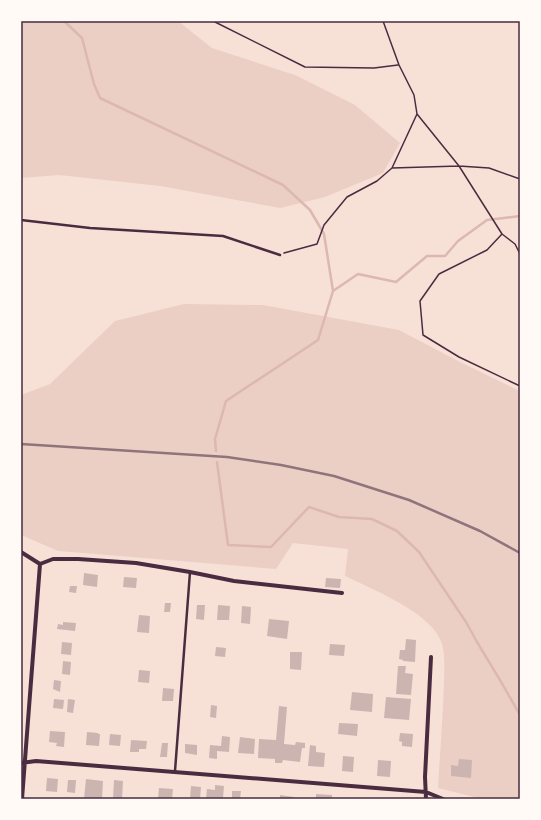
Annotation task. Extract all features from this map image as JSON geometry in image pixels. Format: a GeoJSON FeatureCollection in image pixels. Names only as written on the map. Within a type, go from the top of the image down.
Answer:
{"type":"FeatureCollection","features":[{"type":"Feature","properties":{"kind":"street"},"geometry":{"type":"LineString","coordinates":[[21,552],[40,564]]}},
{"type":"Feature","properties":{"kind":"street"},"geometry":{"type":"LineString","coordinates":[[40,564],[53,559],[78,559],[136,563],[234,581],[342,593]]}},
{"type":"Feature","properties":{"kind":"street"},"geometry":{"type":"LineString","coordinates":[[22,799],[23,764],[40,564]]}},
{"type":"Feature","properties":{"kind":"street"},"geometry":{"type":"LineString","coordinates":[[426,799],[425,778],[431,658]]}},
{"type":"Feature","properties":{"kind":"street"},"geometry":{"type":"LineString","coordinates":[[23,764],[36,761],[175,771],[426,792],[443,799]]}},
{"type":"Feature","properties":{"kind":"lane"},"geometry":{"type":"LineString","coordinates":[[21,220],[90,228],[223,236],[280,255]]}},
{"type":"Feature","properties":{"kind":"lane"},"geometry":{"type":"LineString","coordinates":[[175,771],[190,572]]}},
{"type":"Feature","properties":{"kind":"path"},"geometry":{"type":"LineString","coordinates":[[213,21],[305,67],[374,68],[399,65]]}},
{"type":"Feature","properties":{"kind":"path"},"geometry":{"type":"LineString","coordinates":[[383,21],[399,65],[414,95],[417,114],[459,166],[502,234],[515,244],[520,254]]}},
{"type":"Feature","properties":{"kind":"path"},"geometry":{"type":"LineString","coordinates":[[280,255],[316,244],[324,225],[347,197],[377,181],[392,168],[417,114]]}},
{"type":"Feature","properties":{"kind":"path"},"geometry":{"type":"LineString","coordinates":[[392,168],[459,166],[488,168],[520,179]]}},
{"type":"Feature","properties":{"kind":"path"},"geometry":{"type":"LineString","coordinates":[[502,234],[487,250],[439,274],[420,301],[424,335],[459,357],[520,386]]}},
{"type":"Feature","properties":{"kind":"shaded area"},"geometry":{"type":"Polygon","coordinates":[[[21,21],[178,21],[212,48],[295,75],[355,105],[400,143],[383,173],[325,197],[280,208],[160,186],[59,175],[21,178],[21,21]]]}},
{"type":"Feature","properties":{"kind":"shaded area"},"geometry":{"type":"Polygon","coordinates":[[[184,304],[263,305],[399,330],[520,391],[520,799],[482,799],[438,788],[444,681],[442,644],[433,629],[411,610],[383,594],[345,576],[348,549],[293,543],[276,569],[58,551],[21,535],[21,395],[50,384],[115,321],[184,304]]]}},
{"type":"Feature","properties":{"kind":"building"},"geometry":{"type":"Polygon","coordinates":[[[84,573],[98,575],[97,587],[83,585],[84,573]]]}},
{"type":"Feature","properties":{"kind":"building"},"geometry":{"type":"Polygon","coordinates":[[[124,577],[137,578],[136,588],[123,587],[124,577]]]}},
{"type":"Feature","properties":{"kind":"building"},"geometry":{"type":"Polygon","coordinates":[[[326,578],[341,579],[340,588],[325,587],[326,578]]]}},
{"type":"Feature","properties":{"kind":"building"},"geometry":{"type":"Polygon","coordinates":[[[70,586],[77,586],[76,593],[69,592],[70,586]]]}},
{"type":"Feature","properties":{"kind":"building"},"geometry":{"type":"Polygon","coordinates":[[[165,603],[171,603],[170,612],[164,612],[165,603]]]}},
{"type":"Feature","properties":{"kind":"building"},"geometry":{"type":"Polygon","coordinates":[[[197,605],[205,605],[204,620],[196,619],[197,605]]]}},
{"type":"Feature","properties":{"kind":"building"},"geometry":{"type":"Polygon","coordinates":[[[218,605],[230,606],[229,620],[217,620],[218,605]]]}},
{"type":"Feature","properties":{"kind":"building"},"geometry":{"type":"Polygon","coordinates":[[[242,606],[251,607],[250,624],[241,623],[242,606]]]}},
{"type":"Feature","properties":{"kind":"building"},"geometry":{"type":"Polygon","coordinates":[[[139,615],[150,616],[149,633],[137,632],[139,615]]]}},
{"type":"Feature","properties":{"kind":"building"},"geometry":{"type":"Polygon","coordinates":[[[269,619],[289,621],[287,639],[267,636],[269,619]]]}},
{"type":"Feature","properties":{"kind":"building"},"geometry":{"type":"Polygon","coordinates":[[[63,622],[76,623],[75,631],[57,629],[58,624],[63,625],[63,622]]]}},
{"type":"Feature","properties":{"kind":"building"},"geometry":{"type":"Polygon","coordinates":[[[406,639],[416,640],[415,662],[403,661],[399,659],[400,650],[405,650],[406,639]]]}},
{"type":"Feature","properties":{"kind":"building"},"geometry":{"type":"Polygon","coordinates":[[[62,642],[72,643],[71,655],[61,654],[62,642]]]}},
{"type":"Feature","properties":{"kind":"building"},"geometry":{"type":"Polygon","coordinates":[[[330,644],[345,645],[344,656],[329,655],[330,644]]]}},
{"type":"Feature","properties":{"kind":"building"},"geometry":{"type":"Polygon","coordinates":[[[216,647],[226,648],[225,657],[215,656],[216,647]]]}},
{"type":"Feature","properties":{"kind":"building"},"geometry":{"type":"Polygon","coordinates":[[[290,652],[302,652],[301,670],[290,669],[290,652]]]}},
{"type":"Feature","properties":{"kind":"building"},"geometry":{"type":"Polygon","coordinates":[[[63,661],[71,662],[70,675],[62,674],[63,661]]]}},
{"type":"Feature","properties":{"kind":"building"},"geometry":{"type":"Polygon","coordinates":[[[398,666],[406,666],[405,673],[413,674],[411,695],[396,694],[398,666]]]}},
{"type":"Feature","properties":{"kind":"building"},"geometry":{"type":"Polygon","coordinates":[[[139,670],[150,671],[149,683],[138,682],[139,670]]]}},
{"type":"Feature","properties":{"kind":"building"},"geometry":{"type":"Polygon","coordinates":[[[54,680],[61,681],[60,692],[53,689],[54,680]]]}},
{"type":"Feature","properties":{"kind":"building"},"geometry":{"type":"Polygon","coordinates":[[[163,688],[174,689],[173,701],[162,701],[163,688]]]}},
{"type":"Feature","properties":{"kind":"building"},"geometry":{"type":"Polygon","coordinates":[[[352,692],[373,694],[372,712],[350,710],[352,692]]]}},
{"type":"Feature","properties":{"kind":"building"},"geometry":{"type":"Polygon","coordinates":[[[386,697],[411,699],[409,720],[384,718],[386,697]]]}},
{"type":"Feature","properties":{"kind":"building"},"geometry":{"type":"Polygon","coordinates":[[[54,699],[64,700],[63,709],[53,708],[54,699]]]}},
{"type":"Feature","properties":{"kind":"building"},"geometry":{"type":"Polygon","coordinates":[[[68,699],[75,700],[73,713],[67,712],[68,699]]]}},
{"type":"Feature","properties":{"kind":"building"},"geometry":{"type":"Polygon","coordinates":[[[211,705],[217,706],[216,718],[210,717],[211,705]]]}},
{"type":"Feature","properties":{"kind":"building"},"geometry":{"type":"Polygon","coordinates":[[[279,706],[287,707],[284,744],[295,745],[296,742],[305,743],[305,748],[302,748],[300,762],[283,760],[282,763],[275,763],[275,759],[258,758],[259,739],[276,740],[279,706]]]}},
{"type":"Feature","properties":{"kind":"building"},"geometry":{"type":"Polygon","coordinates":[[[339,723],[358,724],[357,736],[338,734],[339,723]]]}},
{"type":"Feature","properties":{"kind":"building"},"geometry":{"type":"Polygon","coordinates":[[[50,731],[65,732],[64,747],[56,746],[57,743],[49,742],[50,731]]]}},
{"type":"Feature","properties":{"kind":"building"},"geometry":{"type":"Polygon","coordinates":[[[87,732],[100,734],[99,746],[86,745],[87,732]]]}},
{"type":"Feature","properties":{"kind":"building"},"geometry":{"type":"Polygon","coordinates":[[[400,733],[413,734],[412,747],[402,746],[402,742],[399,741],[400,733]]]}},
{"type":"Feature","properties":{"kind":"building"},"geometry":{"type":"Polygon","coordinates":[[[110,734],[121,735],[120,746],[109,745],[110,734]]]}},
{"type":"Feature","properties":{"kind":"building"},"geometry":{"type":"Polygon","coordinates":[[[222,736],[230,737],[229,752],[217,751],[217,759],[209,758],[210,745],[221,746],[222,736]]]}},
{"type":"Feature","properties":{"kind":"building"},"geometry":{"type":"Polygon","coordinates":[[[240,737],[255,739],[254,754],[238,753],[240,737]]]}},
{"type":"Feature","properties":{"kind":"building"},"geometry":{"type":"Polygon","coordinates":[[[131,740],[147,741],[146,749],[139,749],[139,752],[130,752],[131,740]]]}},
{"type":"Feature","properties":{"kind":"building"},"geometry":{"type":"Polygon","coordinates":[[[162,743],[168,743],[167,757],[160,757],[162,743]]]}},
{"type":"Feature","properties":{"kind":"building"},"geometry":{"type":"Polygon","coordinates":[[[185,744],[197,745],[197,755],[185,753],[185,744]]]}},
{"type":"Feature","properties":{"kind":"building"},"geometry":{"type":"Polygon","coordinates":[[[310,745],[316,746],[316,752],[325,753],[324,767],[308,766],[310,745]]]}},
{"type":"Feature","properties":{"kind":"building"},"geometry":{"type":"Polygon","coordinates":[[[343,756],[354,757],[353,772],[342,771],[343,756]]]}},
{"type":"Feature","properties":{"kind":"building"},"geometry":{"type":"Polygon","coordinates":[[[459,759],[472,760],[471,778],[451,776],[451,765],[458,766],[459,759]]]}},
{"type":"Feature","properties":{"kind":"building"},"geometry":{"type":"Polygon","coordinates":[[[378,760],[391,761],[390,777],[377,776],[378,760]]]}},
{"type":"Feature","properties":{"kind":"building"},"geometry":{"type":"Polygon","coordinates":[[[47,778],[58,779],[57,792],[46,791],[47,778]]]}},
{"type":"Feature","properties":{"kind":"building"},"geometry":{"type":"Polygon","coordinates":[[[86,779],[103,781],[102,799],[84,799],[86,779]]]}},
{"type":"Feature","properties":{"kind":"building"},"geometry":{"type":"Polygon","coordinates":[[[68,780],[76,780],[75,793],[67,792],[68,780]]]}},
{"type":"Feature","properties":{"kind":"building"},"geometry":{"type":"Polygon","coordinates":[[[114,780],[123,781],[122,799],[113,799],[114,780]]]}},
{"type":"Feature","properties":{"kind":"building"},"geometry":{"type":"Polygon","coordinates":[[[215,785],[224,786],[223,798],[206,799],[207,789],[215,790],[215,785]]]}},
{"type":"Feature","properties":{"kind":"building"},"geometry":{"type":"Polygon","coordinates":[[[191,786],[201,787],[200,799],[190,799],[191,786]]]}},
{"type":"Feature","properties":{"kind":"building"},"geometry":{"type":"Polygon","coordinates":[[[159,788],[173,789],[172,799],[158,799],[159,788]]]}},
{"type":"Feature","properties":{"kind":"building"},"geometry":{"type":"Polygon","coordinates":[[[232,791],[241,791],[240,799],[232,799],[232,791]]]}},
{"type":"Feature","properties":{"kind":"building"},"geometry":{"type":"Polygon","coordinates":[[[316,794],[332,795],[332,799],[316,799],[316,794]]]}},
{"type":"Feature","properties":{"kind":"building"},"geometry":{"type":"Polygon","coordinates":[[[280,795],[294,797],[293,799],[280,799],[280,795]]]}},
{"type":"Feature","properties":{"kind":"waterway"},"geometry":{"type":"LineString","coordinates":[[64,21],[82,38],[94,84],[100,98],[283,185],[310,210],[324,234],[333,291],[318,340],[226,401],[215,439],[216,451]]}},
{"type":"Feature","properties":{"kind":"waterway"},"geometry":{"type":"LineString","coordinates":[[333,291],[358,274],[396,282],[427,256],[445,256],[458,241],[487,220],[520,216]]}},
{"type":"Feature","properties":{"kind":"waterway"},"geometry":{"type":"LineString","coordinates":[[217,462],[228,545],[271,547],[309,507],[339,517],[372,519],[397,531],[419,552],[466,622],[520,715]]}},
{"type":"Feature","properties":{"kind":"railway"},"geometry":{"type":"LineString","coordinates":[[21,444],[227,457],[281,465],[334,476],[409,500],[480,531],[520,553]]}}]}
